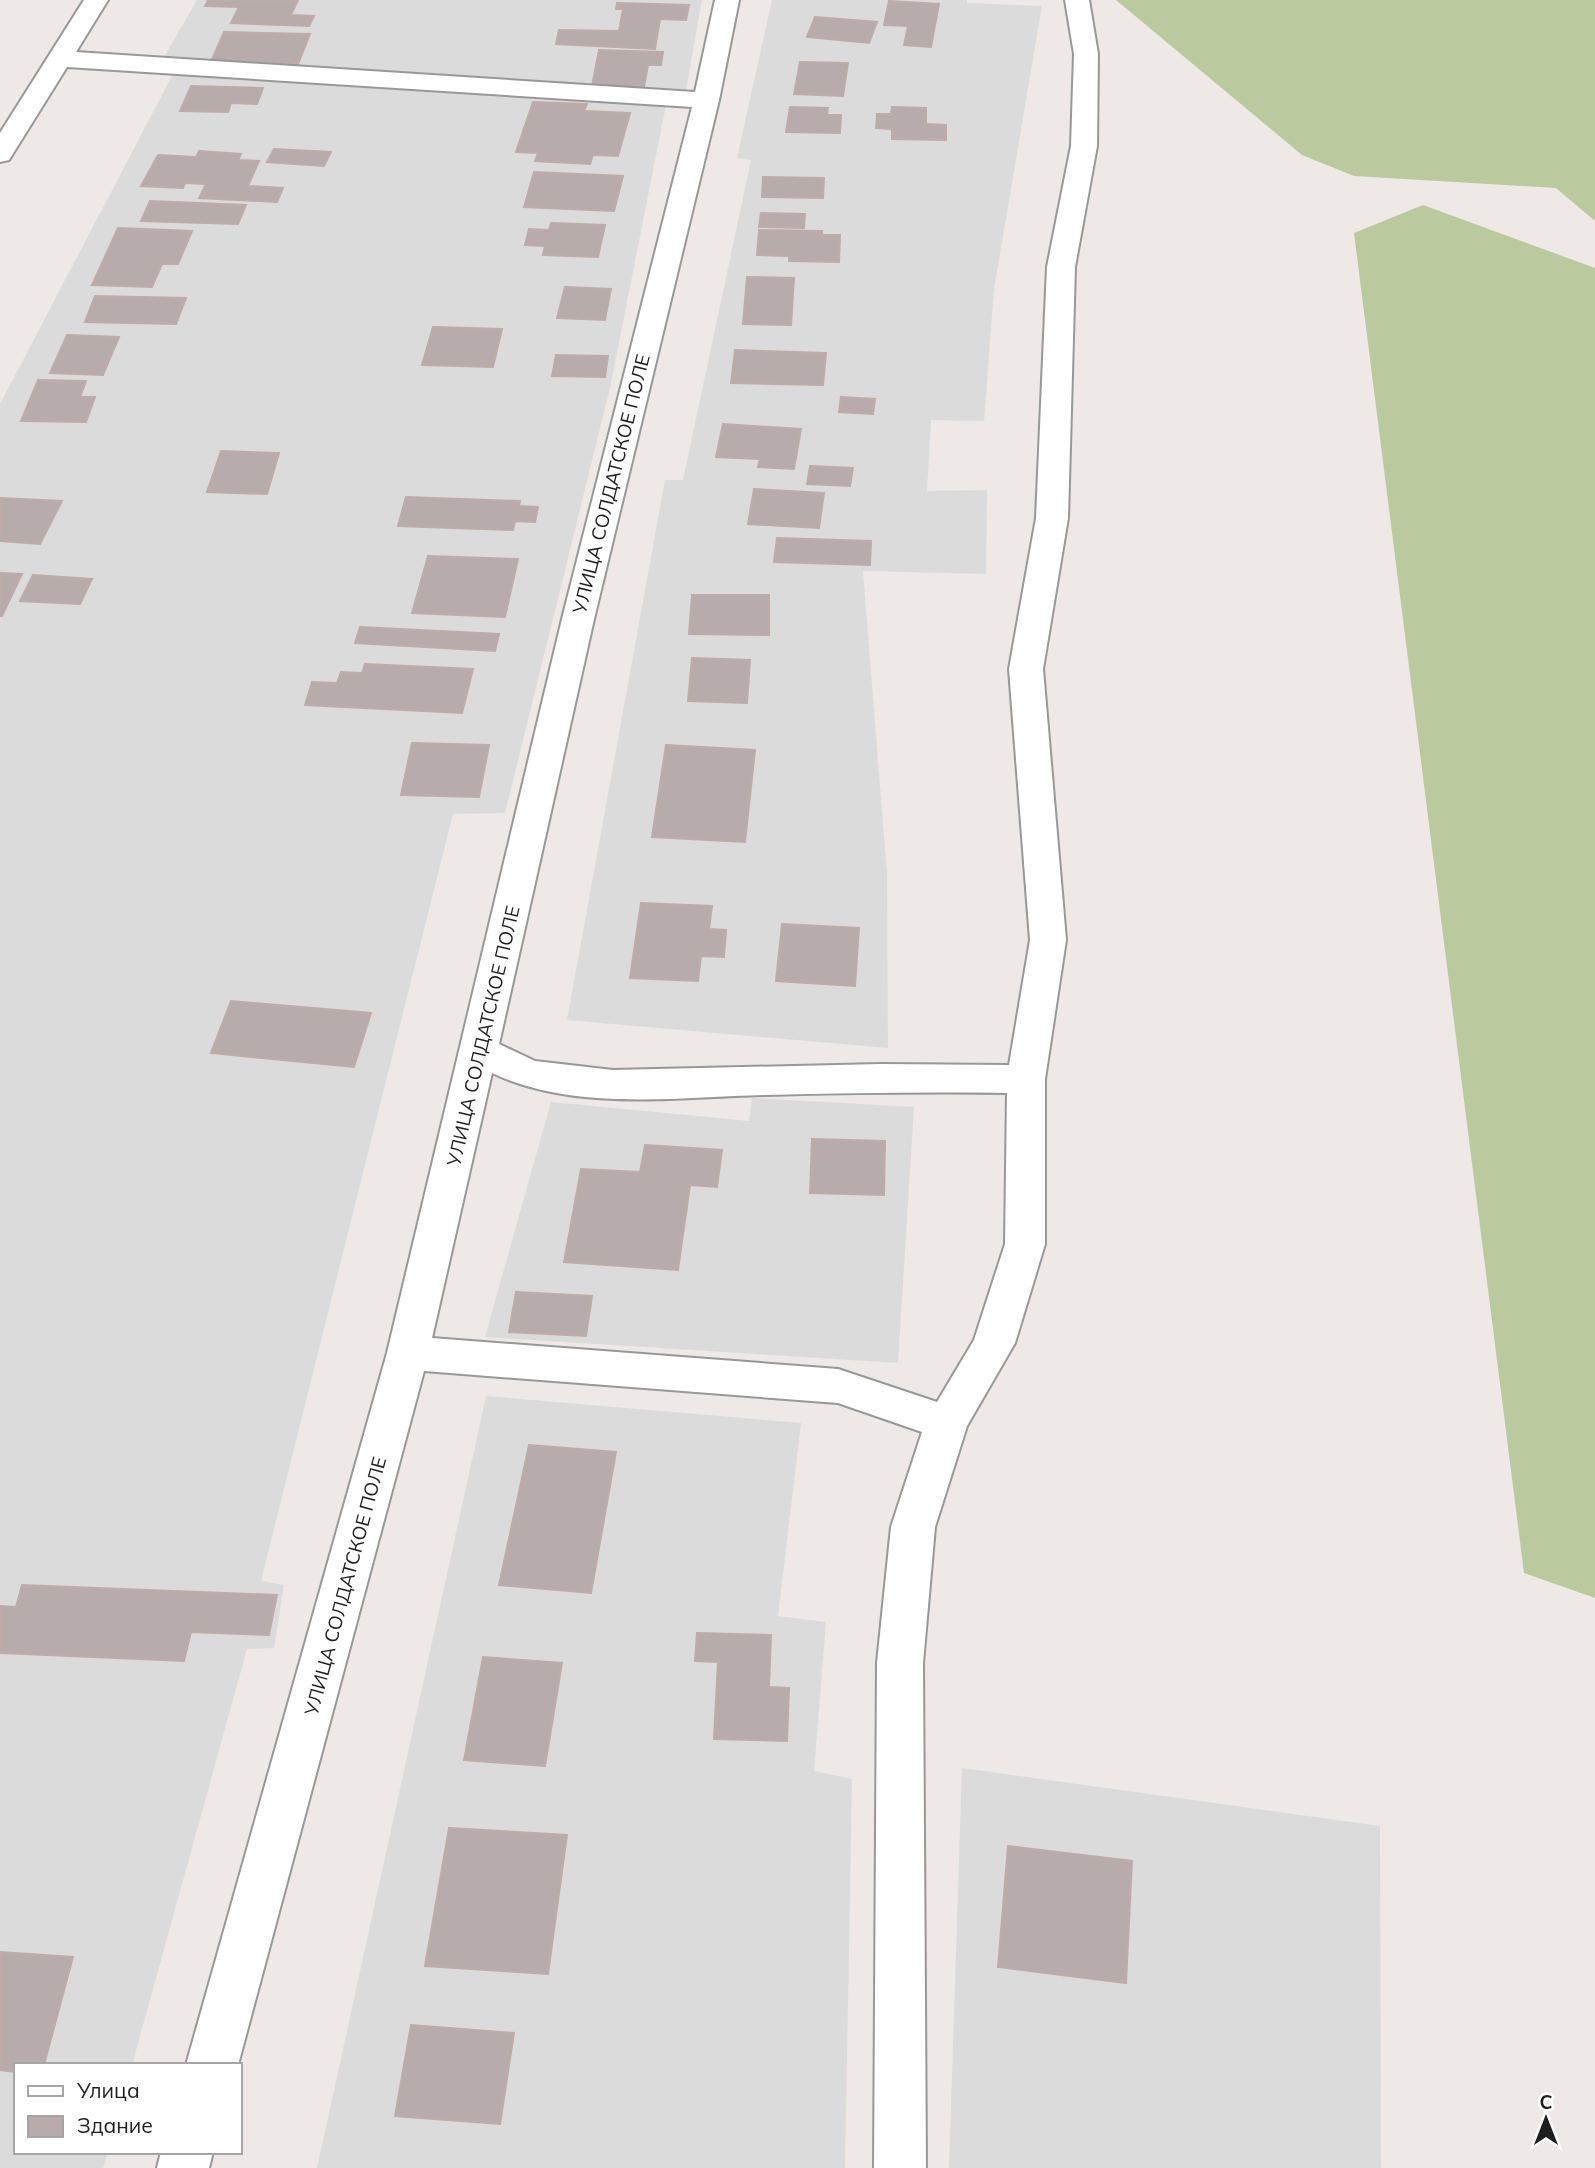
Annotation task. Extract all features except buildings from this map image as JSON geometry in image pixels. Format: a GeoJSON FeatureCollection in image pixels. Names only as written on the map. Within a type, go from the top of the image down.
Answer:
{"type":"FeatureCollection","features":[{"type":"Feature","properties":{"kind":"street"},"geometry":{"type":"LineString","coordinates":[[0,154],[96,0]]}},
{"type":"Feature","properties":{"kind":"street","name":"УЛИЦА СОЛДАТСКОЕ ПОЛЕ"},"geometry":{"type":"LineString","coordinates":[[213,2063],[408,1353],[581,606],[706,100],[727,0]]}},
{"type":"Feature","properties":{"kind":"street"},"geometry":{"type":"LineString","coordinates":[[900,2168],[900,1662],[913,1527],[947,1423],[993,1343],[1024,1244],[1026,1079],[1048,940],[1026,668],[1052,518],[1061,267],[1084,146],[1086,54],[1077,0]]}},
{"type":"Feature","properties":{"kind":"street"},"geometry":{"type":"LineString","coordinates":[[61,59],[706,100]]}},
{"type":"Feature","properties":{"kind":"street"},"geometry":{"type":"LineString","coordinates":[[480,1051],[529,1074],[613,1084],[881,1077],[1026,1079]]}},
{"type":"Feature","properties":{"kind":"street"},"geometry":{"type":"LineString","coordinates":[[408,1353],[838,1386],[947,1423]]}},
{"type":"Feature","properties":{"kind":"shaded area"},"geometry":{"type":"Polygon","coordinates":[[[197,0],[702,0],[686,90],[613,90],[163,59],[197,0]]]}},
{"type":"Feature","properties":{"kind":"shaded area"},"geometry":{"type":"Polygon","coordinates":[[[772,0],[967,0],[967,3],[1042,6],[994,289],[984,421],[931,420],[927,491],[987,490],[986,574],[863,571],[887,875],[888,1048],[567,1020],[665,480],[683,480],[751,160],[737,158],[772,0]]]}},
{"type":"Feature","properties":{"kind":"shaded area"},"geometry":{"type":"Polygon","coordinates":[[[173,74],[666,105],[610,388],[505,813],[453,814],[261,1581],[284,1585],[274,1648],[247,1649],[133,2063],[14,2063],[14,2154],[107,2154],[103,2168],[0,2168],[0,404],[173,74]]]}},
{"type":"Feature","properties":{"kind":"shaded area"},"geometry":{"type":"Polygon","coordinates":[[[752,1098],[914,1107],[898,1363],[485,1337],[551,1102],[749,1121],[752,1098]]]}},
{"type":"Feature","properties":{"kind":"shaded area"},"geometry":{"type":"Polygon","coordinates":[[[486,1396],[801,1423],[778,1616],[826,1622],[814,1771],[852,1779],[845,2168],[317,2168],[486,1396]]]}},
{"type":"Feature","properties":{"kind":"shaded area"},"geometry":{"type":"Polygon","coordinates":[[[962,1768],[1380,1826],[1381,2168],[949,2168],[962,1768]]]}},
{"type":"Feature","properties":{"kind":"green space"},"geometry":{"type":"Polygon","coordinates":[[[1116,0],[1595,0],[1595,221],[1556,188],[1354,176],[1302,155],[1116,0]]]}},
{"type":"Feature","properties":{"kind":"green space"},"geometry":{"type":"Polygon","coordinates":[[[1423,205],[1595,268],[1595,1598],[1524,1573],[1354,233],[1423,205]]]}}]}
